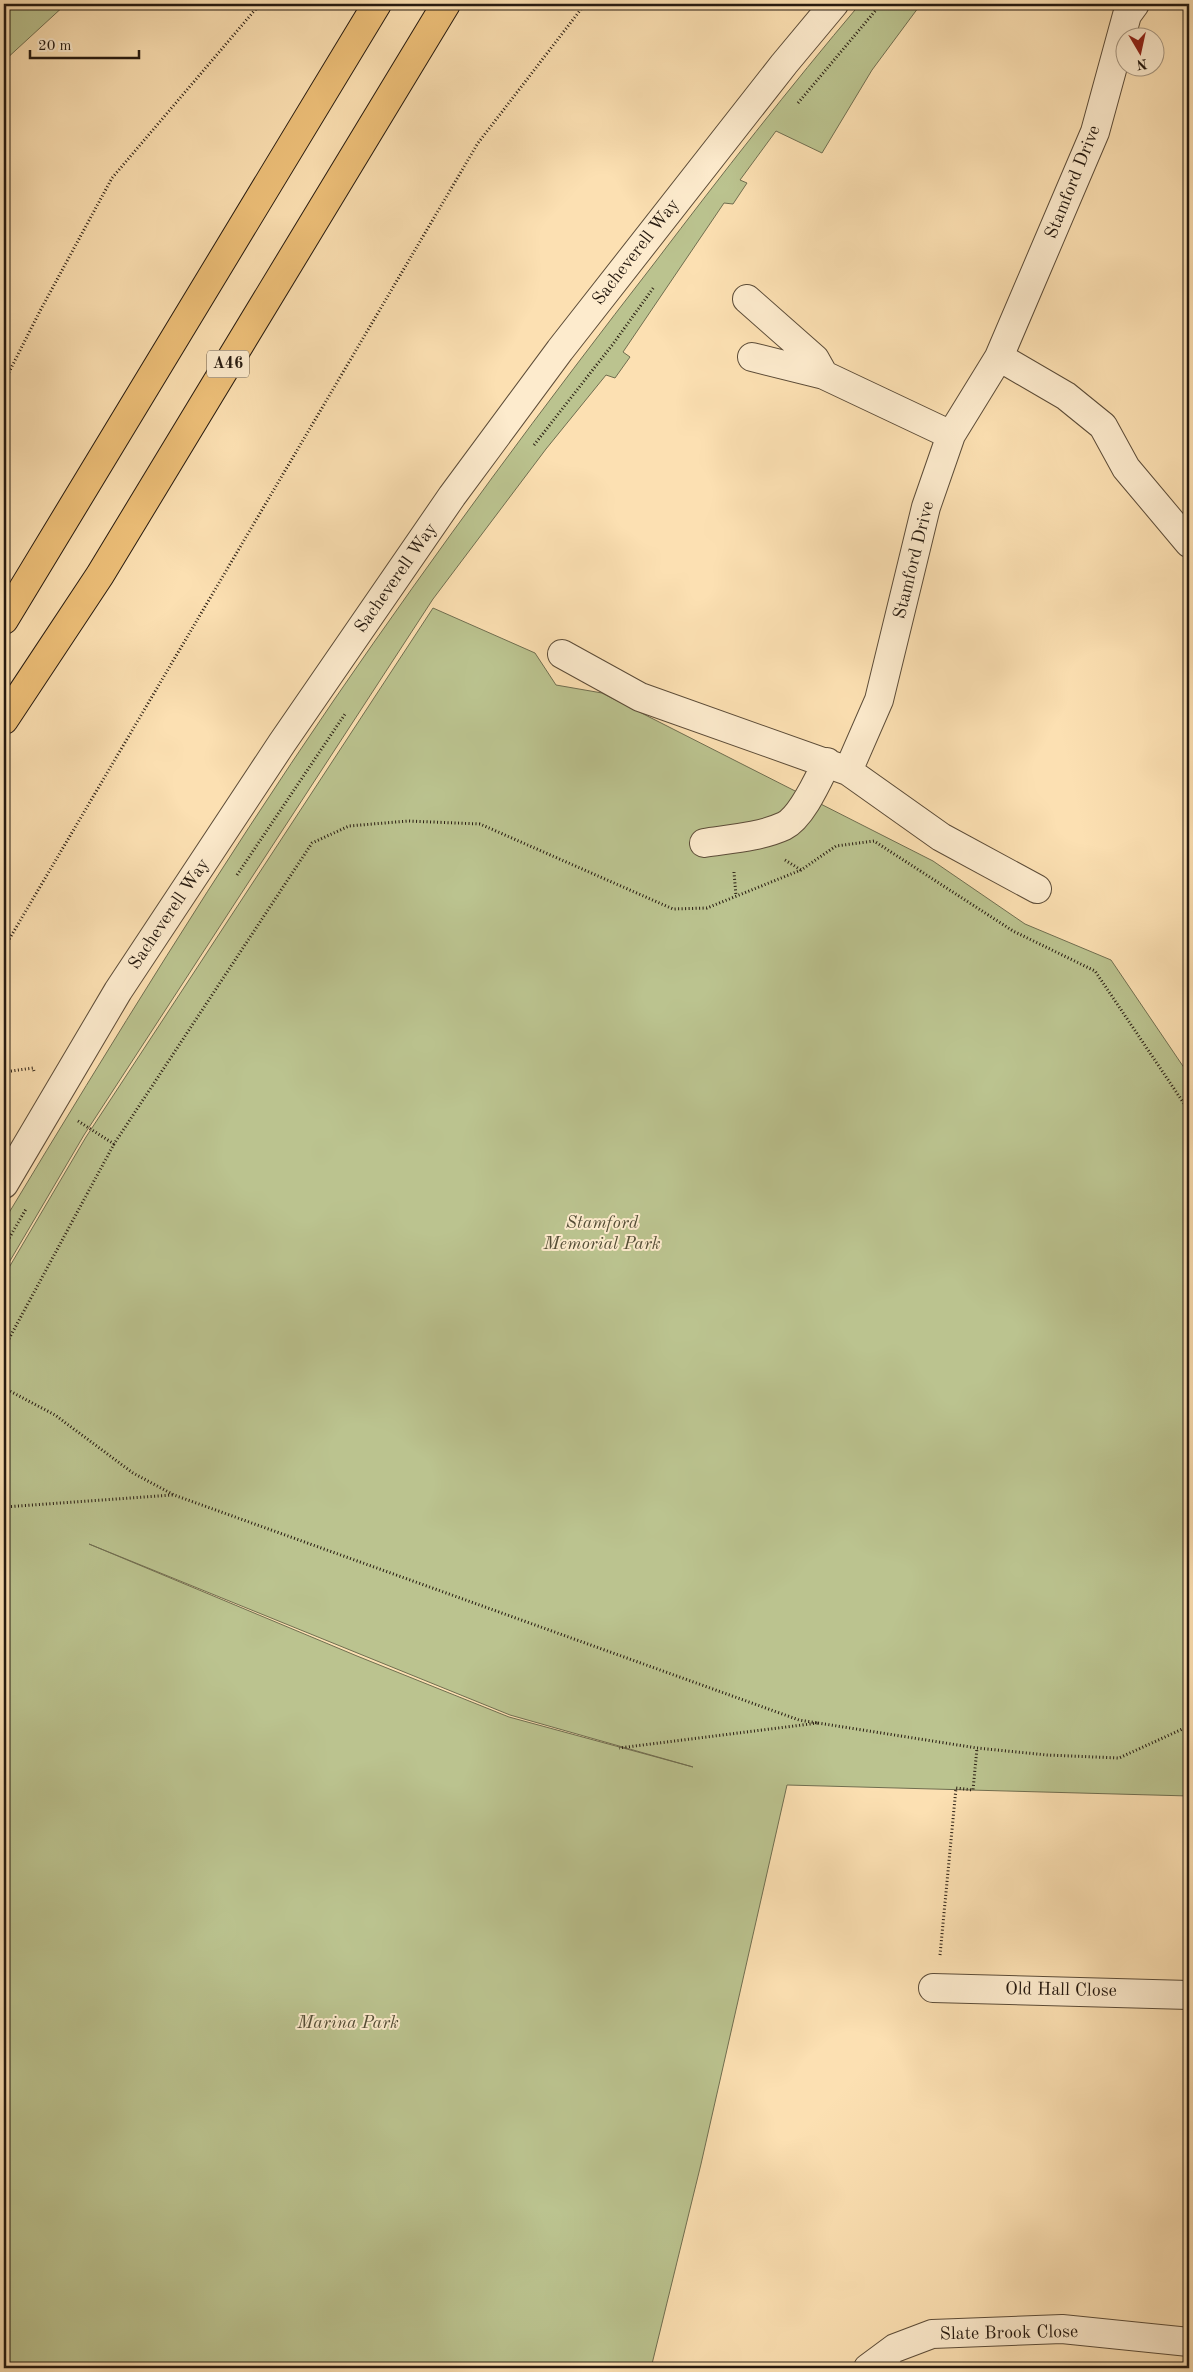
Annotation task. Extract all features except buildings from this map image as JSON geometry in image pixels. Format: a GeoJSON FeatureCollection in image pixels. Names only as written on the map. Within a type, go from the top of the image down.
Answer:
{"type":"FeatureCollection","features":[{"type":"Feature","properties":{"kind":"highway"},"geometry":{"type":"LineString","coordinates":[[4,620],[377,4]]}},
{"type":"Feature","properties":{"kind":"highway","name":"A46"},"geometry":{"type":"LineString","coordinates":[[4,720],[100,575],[446,4]]}},
{"type":"Feature","properties":{"kind":"street","name":"Sacheverell Way"},"geometry":{"type":"LineString","coordinates":[[4,1184],[118,990],[282,743],[452,496],[584,320],[784,64],[834,4]]}},
{"type":"Feature","properties":{"kind":"street","name":"Stamford Drive"},"geometry":{"type":"LineString","coordinates":[[704,843],[748,836],[785,826],[837,766],[879,700],[926,507],[952,436],[999,357],[1095,132],[1127,15],[1135,4]]}},
{"type":"Feature","properties":{"kind":"street"},"geometry":{"type":"LineString","coordinates":[[747,299],[815,359],[824,375]]}},
{"type":"Feature","properties":{"kind":"street"},"geometry":{"type":"LineString","coordinates":[[752,356],[824,375],[952,436]]}},
{"type":"Feature","properties":{"kind":"street"},"geometry":{"type":"LineString","coordinates":[[999,357],[1066,396],[1102,426],[1126,468],[1186,534]]}},
{"type":"Feature","properties":{"kind":"street"},"geometry":{"type":"LineString","coordinates":[[562,654],[640,697],[700,720],[837,766],[941,837],[1037,889]]}},
{"type":"Feature","properties":{"kind":"street","name":"Old Hall Close"},"geometry":{"type":"LineString","coordinates":[[933,1988],[1153,1992],[1189,1995]]}},
{"type":"Feature","properties":{"kind":"street","name":"Slate Brook Close"},"geometry":{"type":"LineString","coordinates":[[868,2368],[895,2348],[932,2334],[1062,2329],[1189,2342]]}},
{"type":"Feature","properties":{"kind":"path"},"geometry":{"type":"LineString","coordinates":[[4,382],[112,178],[260,4]]}},
{"type":"Feature","properties":{"kind":"path"},"geometry":{"type":"LineString","coordinates":[[4,948],[478,143],[585,4]]}},
{"type":"Feature","properties":{"kind":"path"},"geometry":{"type":"LineString","coordinates":[[797,104],[880,4]]}},
{"type":"Feature","properties":{"kind":"path"},"geometry":{"type":"LineString","coordinates":[[529,450],[613,344],[659,280]]}},
{"type":"Feature","properties":{"kind":"path"},"geometry":{"type":"LineString","coordinates":[[232,883],[347,711]]}},
{"type":"Feature","properties":{"kind":"path"},"geometry":{"type":"LineString","coordinates":[[4,1348],[114,1144],[312,842],[349,826],[408,821],[480,824],[673,909],[708,908],[801,870],[836,846],[874,841],[1013,931],[1095,971],[1189,1111]]}},
{"type":"Feature","properties":{"kind":"path"},"geometry":{"type":"LineString","coordinates":[[51,1104],[114,1144]]}},
{"type":"Feature","properties":{"kind":"path"},"geometry":{"type":"LineString","coordinates":[[74,1130],[84,1113]]}},
{"type":"Feature","properties":{"kind":"path"},"geometry":{"type":"LineString","coordinates":[[4,1247],[28,1205]]}},
{"type":"Feature","properties":{"kind":"path"},"geometry":{"type":"LineString","coordinates":[[4,1388],[55,1415],[133,1473],[174,1495],[799,1720],[977,1748],[1047,1755],[1119,1758],[1189,1726]]}},
{"type":"Feature","properties":{"kind":"path"},"geometry":{"type":"LineString","coordinates":[[4,1507],[174,1495]]}},
{"type":"Feature","properties":{"kind":"path"},"geometry":{"type":"LineString","coordinates":[[619,1748],[818,1723]]}},
{"type":"Feature","properties":{"kind":"path"},"geometry":{"type":"LineString","coordinates":[[933,1988],[943,1942],[956,1788],[973,1790],[977,1748]]}},
{"type":"Feature","properties":{"kind":"green space"},"geometry":{"type":"Polygon","coordinates":[[[4,4],[66,4],[4,61],[4,4]]]}},
{"type":"Feature","properties":{"kind":"green space"},"geometry":{"type":"Polygon","coordinates":[[[860,4],[921,4],[872,70],[822,153],[776,131],[740,180],[747,183],[733,204],[724,203],[623,352],[630,357],[615,378],[606,375],[546,449],[433,599],[84,1135],[4,1271],[4,1222],[7,1216],[167,956],[291,763],[412,588],[532,423],[731,164],[807,67],[860,4]]]}},
{"type":"Feature","properties":{"kind":"green space","name":"Stamford Memorial Park"},"geometry":{"type":"Polygon","coordinates":[[[433,608],[535,653],[556,685],[602,693],[933,861],[1025,924],[1111,960],[1189,1075],[1189,1796],[787,1785],[701,2164],[651,2368],[4,2368],[4,1276],[86,1137],[433,608]],[[89,1544],[509,1717],[693,1767],[510,1715],[89,1544]]]}},
{"type":"Feature","properties":{"kind":"park label","name":"Marina Park"},"geometry":{"type":"Point","coordinates":[348,2023]}}]}
